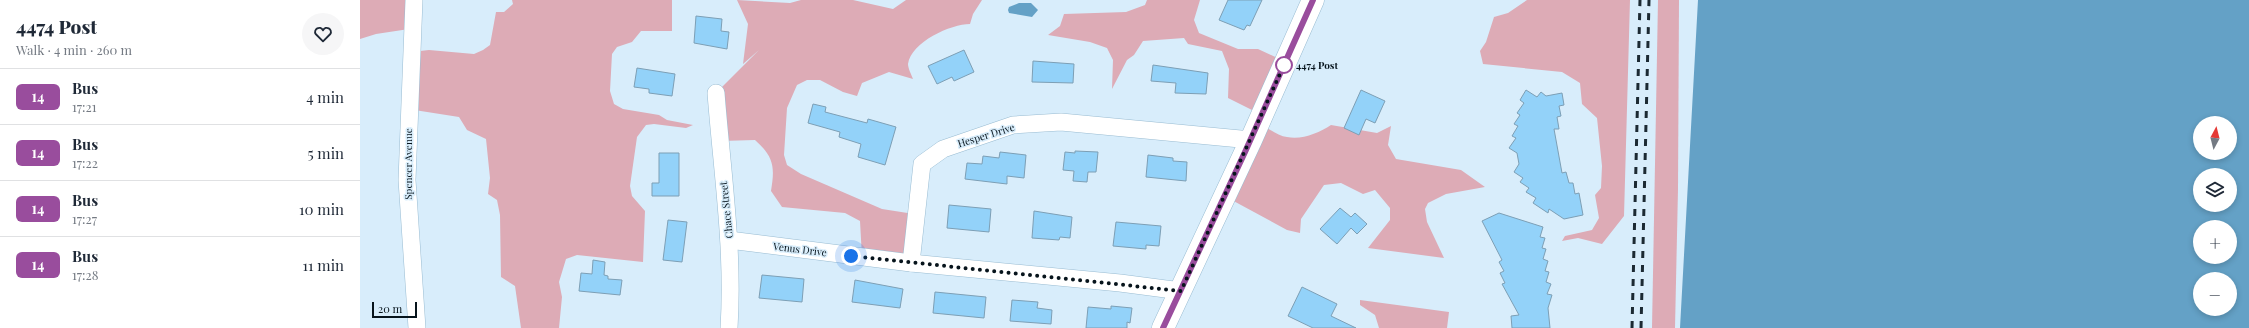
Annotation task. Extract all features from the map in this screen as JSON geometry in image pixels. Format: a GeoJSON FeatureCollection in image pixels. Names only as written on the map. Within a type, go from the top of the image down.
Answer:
{"type":"FeatureCollection","features":[{"type":"Feature","properties":{"kind":"main road"},"geometry":{"type":"LineString","coordinates":[[1163,328],[1251,140],[1313,0]]}},
{"type":"Feature","properties":{"kind":"street","name":"Spencer Avenue"},"geometry":{"type":"LineString","coordinates":[[414,0],[407,180],[417,328]]}},
{"type":"Feature","properties":{"kind":"street","name":"Chace Street"},"geometry":{"type":"LineString","coordinates":[[716,92],[729,240],[730,301],[728,328]]}},
{"type":"Feature","properties":{"kind":"street","name":"Hesper Drive"},"geometry":{"type":"LineString","coordinates":[[911,263],[922,164],[943,149],[1013,125],[1061,122],[1251,140]]}},
{"type":"Feature","properties":{"kind":"street","name":"Venus Drive"},"geometry":{"type":"LineString","coordinates":[[729,240],[911,263],[1120,283],[1181,291]]}},
{"type":"Feature","properties":{"kind":"shaded area"},"geometry":{"type":"Polygon","coordinates":[[[360,0],[411,0],[409,29],[376,34],[360,39],[360,0]]]}},
{"type":"Feature","properties":{"kind":"shaded area"},"geometry":{"type":"Polygon","coordinates":[[[512,0],[672,0],[672,31],[641,31],[632,42],[617,47],[612,54],[610,91],[614,104],[623,109],[659,115],[667,120],[693,125],[686,128],[654,124],[646,125],[637,137],[630,186],[632,196],[645,211],[643,262],[577,255],[566,259],[559,282],[562,297],[559,328],[521,328],[515,286],[501,277],[500,215],[497,200],[488,194],[490,178],[486,139],[467,130],[459,117],[408,109],[411,52],[429,50],[474,54],[483,50],[490,45],[496,12],[504,12],[513,4],[512,0]]]}},
{"type":"Feature","properties":{"kind":"shaded area"},"geometry":{"type":"Polygon","coordinates":[[[737,0],[790,3],[801,0],[853,0],[893,9],[906,0],[982,0],[973,14],[970,24],[953,27],[943,31],[916,48],[908,64],[913,79],[889,72],[862,83],[857,96],[843,92],[820,80],[807,80],[797,85],[787,108],[784,155],[787,165],[801,174],[882,209],[914,214],[909,262],[862,257],[860,221],[845,213],[782,207],[771,191],[773,175],[772,163],[761,146],[755,140],[721,141],[716,93],[759,50],[743,64],[748,24],[737,0]]]}},
{"type":"Feature","properties":{"kind":"shaded area"},"geometry":{"type":"Polygon","coordinates":[[[1147,0],[1200,0],[1194,20],[1199,33],[1238,49],[1258,49],[1284,61],[1258,113],[1228,98],[1229,69],[1222,51],[1188,44],[1184,38],[1143,41],[1134,55],[1127,60],[1112,89],[1113,60],[1107,48],[1090,42],[1048,35],[1060,26],[1064,14],[1126,12],[1145,5],[1147,0]]]}},
{"type":"Feature","properties":{"kind":"shaded area"},"geometry":{"type":"Polygon","coordinates":[[[1527,0],[1630,0],[1624,216],[1602,244],[1578,238],[1562,241],[1565,236],[1592,230],[1599,218],[1595,195],[1601,188],[1602,166],[1597,118],[1582,104],[1580,83],[1562,72],[1483,64],[1480,51],[1486,42],[1494,17],[1508,13],[1527,0]]]}},
{"type":"Feature","properties":{"kind":"shaded area"},"geometry":{"type":"Polygon","coordinates":[[[1658,0],[1679,0],[1678,189],[1675,328],[1652,328],[1658,0]]]}},
{"type":"Feature","properties":{"kind":"shaded area"},"geometry":{"type":"Polygon","coordinates":[[[1259,123],[1273,132],[1293,138],[1310,135],[1331,125],[1377,133],[1391,126],[1388,145],[1396,159],[1461,170],[1485,187],[1446,194],[1428,203],[1425,209],[1427,222],[1444,258],[1368,248],[1390,220],[1390,208],[1375,190],[1363,194],[1341,183],[1324,185],[1301,219],[1300,233],[1287,230],[1228,198],[1259,123]]]}},
{"type":"Feature","properties":{"kind":"shaded area"},"geometry":{"type":"Polygon","coordinates":[[[1360,300],[1449,312],[1447,328],[1379,328],[1375,315],[1360,305],[1360,300]]]}},
{"type":"Feature","properties":{"kind":"water"},"geometry":{"type":"Polygon","coordinates":[[[1698,0],[2249,0],[2249,328],[1680,328],[1698,0]]]}},
{"type":"Feature","properties":{"kind":"water"},"geometry":{"type":"Polygon","coordinates":[[[1019,3],[1031,3],[1038,10],[1032,17],[1009,13],[1009,7],[1019,3]]]}},
{"type":"Feature","properties":{"kind":"building"},"geometry":{"type":"Polygon","coordinates":[[[1228,0],[1262,0],[1250,26],[1247,25],[1244,30],[1219,20],[1228,0]]]}},
{"type":"Feature","properties":{"kind":"building"},"geometry":{"type":"Polygon","coordinates":[[[696,16],[722,19],[721,31],[729,32],[727,49],[694,43],[696,16]]]}},
{"type":"Feature","properties":{"kind":"building"},"geometry":{"type":"Polygon","coordinates":[[[964,50],[974,72],[954,81],[952,77],[937,84],[928,66],[964,50]]]}},
{"type":"Feature","properties":{"kind":"building"},"geometry":{"type":"Polygon","coordinates":[[[1033,61],[1074,64],[1073,83],[1032,82],[1033,61]]]}},
{"type":"Feature","properties":{"kind":"building"},"geometry":{"type":"Polygon","coordinates":[[[1153,65],[1208,73],[1206,94],[1175,93],[1176,83],[1151,81],[1153,65]]]}},
{"type":"Feature","properties":{"kind":"building"},"geometry":{"type":"Polygon","coordinates":[[[637,68],[675,74],[672,96],[649,93],[649,89],[634,87],[637,68]]]}},
{"type":"Feature","properties":{"kind":"building"},"geometry":{"type":"Polygon","coordinates":[[[1361,90],[1385,101],[1375,123],[1366,119],[1359,135],[1344,128],[1361,90]]]}},
{"type":"Feature","properties":{"kind":"building"},"geometry":{"type":"Polygon","coordinates":[[[1526,90],[1537,97],[1541,92],[1546,96],[1562,93],[1564,105],[1559,106],[1561,116],[1557,117],[1559,129],[1554,129],[1562,173],[1566,172],[1569,183],[1573,183],[1575,194],[1579,193],[1583,215],[1564,219],[1549,209],[1548,213],[1533,203],[1536,198],[1526,192],[1529,188],[1520,182],[1523,178],[1514,172],[1519,164],[1517,153],[1509,148],[1516,138],[1512,136],[1518,126],[1514,124],[1520,115],[1517,113],[1524,103],[1520,100],[1526,90]]]}},
{"type":"Feature","properties":{"kind":"building"},"geometry":{"type":"Polygon","coordinates":[[[813,104],[826,107],[825,112],[867,123],[868,119],[896,127],[885,165],[858,157],[861,144],[839,137],[840,132],[808,123],[813,104]]]}},
{"type":"Feature","properties":{"kind":"building"},"geometry":{"type":"Polygon","coordinates":[[[1075,151],[1098,152],[1096,172],[1088,172],[1087,182],[1073,181],[1074,171],[1063,170],[1065,152],[1075,153],[1075,151]]]}},
{"type":"Feature","properties":{"kind":"building"},"geometry":{"type":"Polygon","coordinates":[[[1000,152],[1026,155],[1024,178],[1007,176],[1007,184],[965,179],[967,163],[982,164],[983,156],[999,158],[1000,152]]]}},
{"type":"Feature","properties":{"kind":"building"},"geometry":{"type":"Polygon","coordinates":[[[659,153],[679,153],[679,196],[652,196],[652,183],[659,183],[659,153]]]}},
{"type":"Feature","properties":{"kind":"building"},"geometry":{"type":"Polygon","coordinates":[[[1148,155],[1173,158],[1173,161],[1187,162],[1186,181],[1146,177],[1148,155]]]}},
{"type":"Feature","properties":{"kind":"building"},"geometry":{"type":"Polygon","coordinates":[[[949,205],[991,209],[989,232],[947,228],[949,205]]]}},
{"type":"Feature","properties":{"kind":"building"},"geometry":{"type":"Polygon","coordinates":[[[1340,208],[1351,217],[1355,213],[1367,224],[1357,234],[1351,228],[1337,244],[1320,229],[1340,208]]]}},
{"type":"Feature","properties":{"kind":"building"},"geometry":{"type":"Polygon","coordinates":[[[1034,211],[1072,217],[1070,238],[1060,237],[1059,240],[1032,238],[1034,211]]]}},
{"type":"Feature","properties":{"kind":"building"},"geometry":{"type":"Polygon","coordinates":[[[1499,213],[1543,227],[1540,237],[1545,238],[1542,248],[1546,249],[1543,259],[1548,261],[1545,271],[1549,272],[1546,282],[1551,284],[1547,294],[1552,295],[1548,308],[1550,328],[1512,328],[1511,316],[1519,315],[1502,284],[1505,283],[1500,273],[1504,271],[1499,262],[1502,260],[1482,221],[1499,213]]]}},
{"type":"Feature","properties":{"kind":"building"},"geometry":{"type":"Polygon","coordinates":[[[668,220],[687,222],[682,262],[663,260],[668,220]]]}},
{"type":"Feature","properties":{"kind":"building"},"geometry":{"type":"Polygon","coordinates":[[[1116,222],[1161,226],[1159,246],[1146,245],[1146,249],[1113,246],[1116,222]]]}},
{"type":"Feature","properties":{"kind":"building"},"geometry":{"type":"Polygon","coordinates":[[[593,260],[605,262],[604,275],[608,276],[608,279],[622,280],[620,295],[579,291],[581,273],[592,274],[593,260]]]}},
{"type":"Feature","properties":{"kind":"building"},"geometry":{"type":"Polygon","coordinates":[[[762,275],[804,279],[802,302],[759,298],[762,275]]]}},
{"type":"Feature","properties":{"kind":"building"},"geometry":{"type":"Polygon","coordinates":[[[855,280],[903,289],[900,308],[852,302],[855,280]]]}},
{"type":"Feature","properties":{"kind":"building"},"geometry":{"type":"Polygon","coordinates":[[[1302,287],[1337,304],[1331,316],[1356,328],[1313,328],[1288,316],[1302,287]]]}},
{"type":"Feature","properties":{"kind":"building"},"geometry":{"type":"Polygon","coordinates":[[[935,292],[986,297],[984,318],[933,313],[935,292]]]}},
{"type":"Feature","properties":{"kind":"building"},"geometry":{"type":"Polygon","coordinates":[[[1012,300],[1038,302],[1037,308],[1052,310],[1051,324],[1010,321],[1012,300]]]}},
{"type":"Feature","properties":{"kind":"building"},"geometry":{"type":"Polygon","coordinates":[[[1111,306],[1132,308],[1130,323],[1127,322],[1127,328],[1086,328],[1088,307],[1111,309],[1111,306]]]}},
{"type":"Feature","properties":{"kind":"railway"},"geometry":{"type":"LineString","coordinates":[[1632,328],[1640,0]]}},
{"type":"Feature","properties":{"kind":"railway"},"geometry":{"type":"LineString","coordinates":[[1641,328],[1649,0]]}},
{"type":"Feature","properties":{"kind":"bus line","name":"14"},"geometry":{"type":"LineString","coordinates":[[1163,328],[1269,100],[1313,0]]}},
{"type":"Feature","properties":{"kind":"place","name":"4474 Post"},"geometry":{"type":"Point","coordinates":[1284,65]}},
{"type":"Feature","properties":{"kind":"route"},"geometry":{"type":"LineString","coordinates":[[851,256],[1120,283],[1181,291],[1284,65]]}}]}
